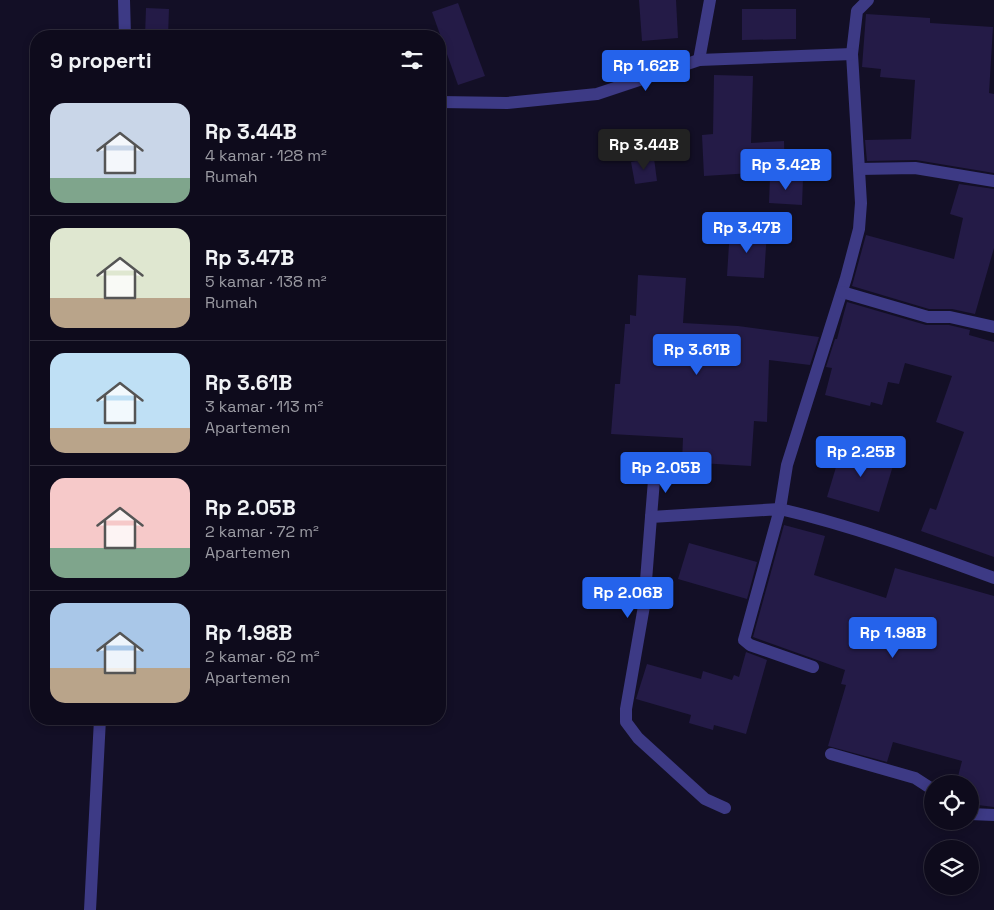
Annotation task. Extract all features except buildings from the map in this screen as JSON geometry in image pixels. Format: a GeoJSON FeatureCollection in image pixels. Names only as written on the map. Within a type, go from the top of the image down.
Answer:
{"type":"FeatureCollection","features":[{"type":"Feature","properties":{"kind":"street"},"geometry":{"type":"LineString","coordinates":[[124,0],[125,30]]}},
{"type":"Feature","properties":{"kind":"street"},"geometry":{"type":"LineString","coordinates":[[699,60],[710,0]]}},
{"type":"Feature","properties":{"kind":"street"},"geometry":{"type":"LineString","coordinates":[[813,667],[750,645],[744,640],[780,509],[787,465],[842,292],[859,229],[859,169],[852,54],[857,11],[868,0]]}},
{"type":"Feature","properties":{"kind":"street"},"geometry":{"type":"LineString","coordinates":[[446,102],[507,102],[597,94],[699,60],[852,54]]}},
{"type":"Feature","properties":{"kind":"street"},"geometry":{"type":"LineString","coordinates":[[859,169],[914,168],[994,180]]}},
{"type":"Feature","properties":{"kind":"street"},"geometry":{"type":"LineString","coordinates":[[842,292],[928,317],[950,317],[994,327]]}},
{"type":"Feature","properties":{"kind":"street"},"geometry":{"type":"LineString","coordinates":[[655,468],[644,606],[626,710],[626,722],[638,738],[680,778],[705,799],[725,808]]}},
{"type":"Feature","properties":{"kind":"street"},"geometry":{"type":"LineString","coordinates":[[651,517],[780,509],[815,517],[894,542],[994,578]]}},
{"type":"Feature","properties":{"kind":"street"},"geometry":{"type":"LineString","coordinates":[[90,910],[100,725]]}},
{"type":"Feature","properties":{"kind":"street"},"geometry":{"type":"LineString","coordinates":[[831,754],[914,778],[924,784]]}},
{"type":"Feature","properties":{"kind":"street"},"geometry":{"type":"LineString","coordinates":[[979,814],[994,815]]}}]}
